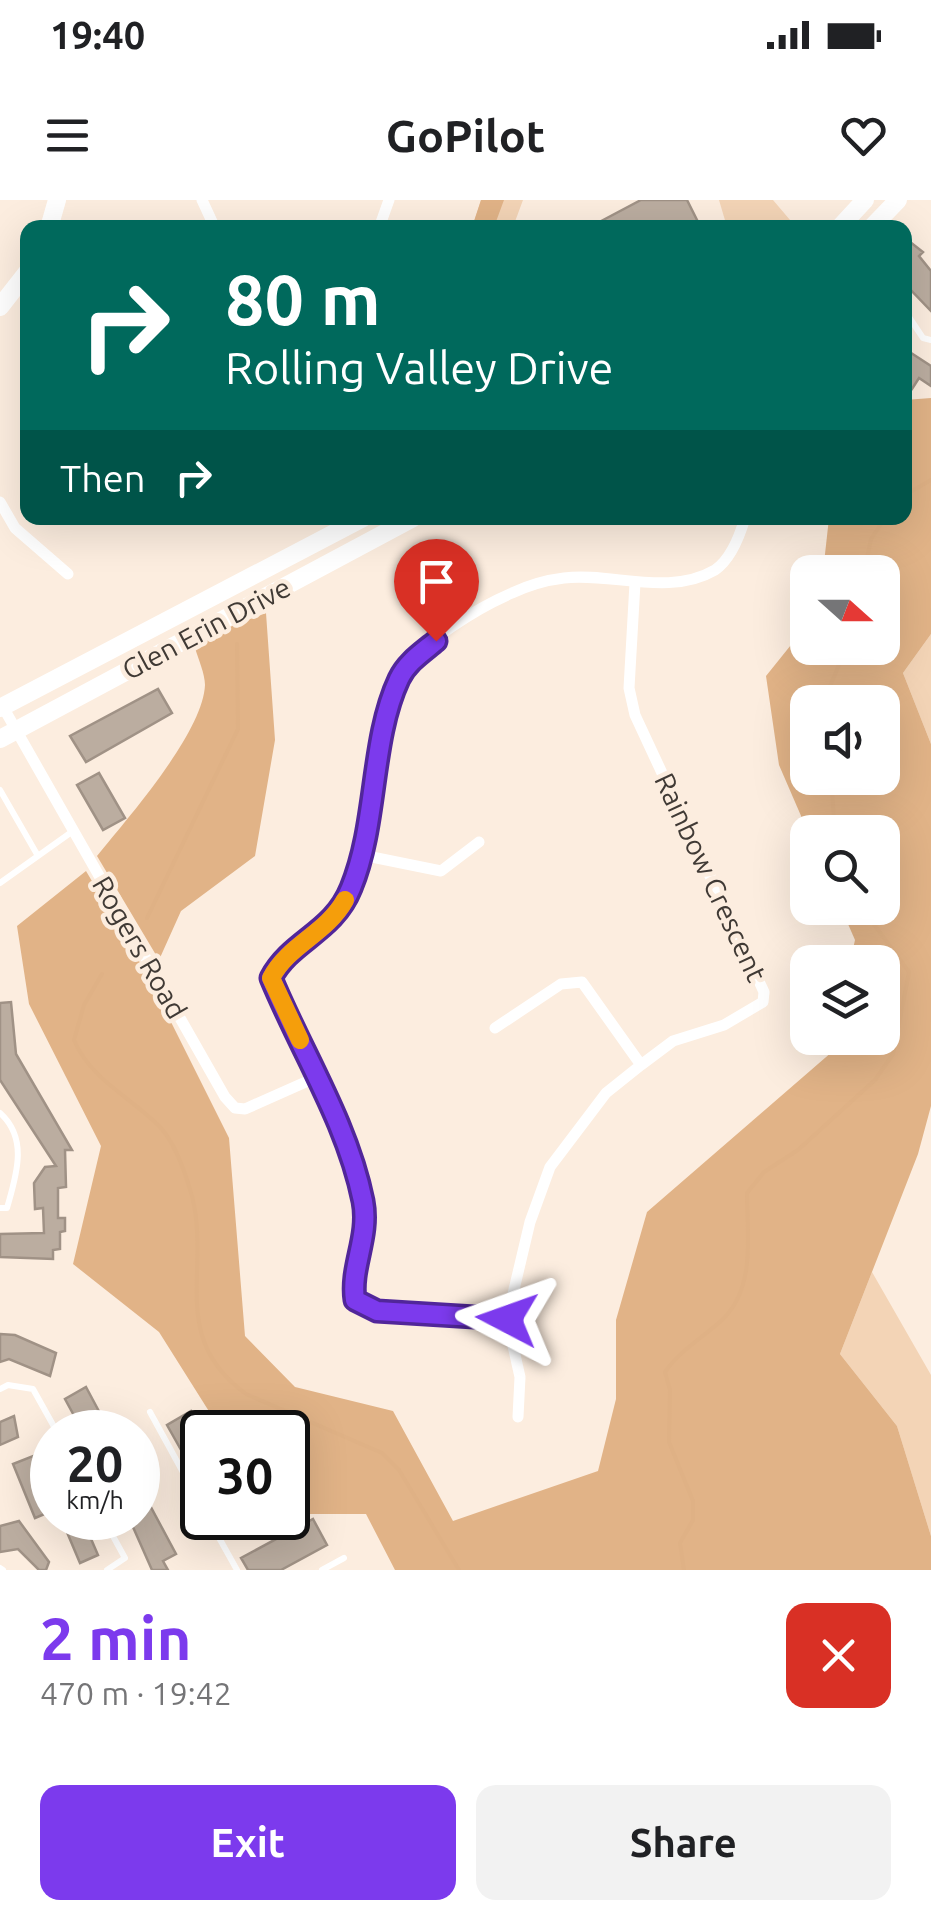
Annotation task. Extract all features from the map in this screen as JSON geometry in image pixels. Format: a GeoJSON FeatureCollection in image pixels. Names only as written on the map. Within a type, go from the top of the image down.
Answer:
{"type":"FeatureCollection","features":[{"type":"Feature","properties":{"kind":"street"},"geometry":{"type":"LineString","coordinates":[[846,220],[865,200]]}},
{"type":"Feature","properties":{"kind":"street"},"geometry":{"type":"LineString","coordinates":[[879,220],[898,200]]}},
{"type":"Feature","properties":{"kind":"street"},"geometry":{"type":"LineString","coordinates":[[0,306],[20,285]]}},
{"type":"Feature","properties":{"kind":"street"},"geometry":{"type":"LineString","coordinates":[[0,502],[16,528],[68,574]]}},
{"type":"Feature","properties":{"kind":"street","name":"Glen Erin Drive"},"geometry":{"type":"LineString","coordinates":[[2,708],[349,525]]}},
{"type":"Feature","properties":{"kind":"street","name":"Glen Erin Drive"},"geometry":{"type":"LineString","coordinates":[[8,735],[400,525]]}},
{"type":"Feature","properties":{"kind":"street"},"geometry":{"type":"LineString","coordinates":[[507,1319],[377,1311],[355,1300],[353,1286],[366,1232],[364,1203],[318,1078],[271,978],[279,963],[336,915],[362,855],[392,702],[400,676],[413,660],[512,592],[565,578],[635,584],[716,569],[731,551],[742,525]]}},
{"type":"Feature","properties":{"kind":"street","name":"Rainbow Crescent"},"geometry":{"type":"LineString","coordinates":[[518,1416],[520,1377],[507,1319],[530,1222],[550,1167],[606,1092],[642,1064],[673,1041],[724,1025],[763,1002],[764,992],[635,714],[629,688],[635,584]]}},
{"type":"Feature","properties":{"kind":"street","name":"Rogers Road"},"geometry":{"type":"LineString","coordinates":[[2,708],[8,735],[74,830],[235,1108],[245,1109],[318,1078]]}},
{"type":"Feature","properties":{"kind":"street"},"geometry":{"type":"LineString","coordinates":[[362,855],[441,871],[479,842]]}},
{"type":"Feature","properties":{"kind":"street"},"geometry":{"type":"LineString","coordinates":[[495,1028],[561,984],[582,982],[642,1064]]}},
{"type":"Feature","properties":{"kind":"lane"},"geometry":{"type":"LineString","coordinates":[[912,322],[923,338],[931,340]]}},
{"type":"Feature","properties":{"kind":"lane"},"geometry":{"type":"LineString","coordinates":[[0,790],[38,856]]}},
{"type":"Feature","properties":{"kind":"lane"},"geometry":{"type":"LineString","coordinates":[[0,883],[74,830]]}},
{"type":"Feature","properties":{"kind":"lane"},"geometry":{"type":"LineString","coordinates":[[0,1114],[8,1121],[20,1159],[7,1208],[0,1208]]}},
{"type":"Feature","properties":{"kind":"lane"},"geometry":{"type":"LineString","coordinates":[[0,1389],[8,1385],[33,1389],[45,1410]]}},
{"type":"Feature","properties":{"kind":"lane"},"geometry":{"type":"LineString","coordinates":[[160,1430],[180,1467]]}},
{"type":"Feature","properties":{"kind":"lane"},"geometry":{"type":"LineString","coordinates":[[107,1570],[125,1558],[115,1540]]}},
{"type":"Feature","properties":{"kind":"lane"},"geometry":{"type":"LineString","coordinates":[[220,1540],[237,1570]]}},
{"type":"Feature","properties":{"kind":"lane"},"geometry":{"type":"LineString","coordinates":[[322,1570],[344,1558]]}},
{"type":"Feature","properties":{"kind":"shaded area"},"geometry":{"type":"Polygon","coordinates":[[[481,200],[523,200],[516,220],[475,220],[481,200]]]}},
{"type":"Feature","properties":{"kind":"shaded area"},"geometry":{"type":"Polygon","coordinates":[[[481,200],[504,200],[497,220],[474,220],[481,200]]]}},
{"type":"Feature","properties":{"kind":"shaded area"},"geometry":{"type":"Polygon","coordinates":[[[719,200],[773,200],[790,220],[725,220],[719,200]]]}},
{"type":"Feature","properties":{"kind":"shaded area"},"geometry":{"type":"Polygon","coordinates":[[[931,398],[931,634],[903,673],[931,744],[931,1106],[918,1154],[840,1354],[897,1426],[931,1536],[931,1570],[395,1570],[366,1514],[310,1514],[310,1410],[208,1410],[159,1332],[73,1264],[101,1146],[29,1004],[17,926],[86,871],[149,978],[229,1138],[245,1336],[295,1387],[393,1411],[453,1521],[598,1471],[616,1399],[616,1320],[647,1212],[828,1055],[900,1055],[900,945],[854,945],[848,925],[900,925],[900,815],[801,815],[792,795],[900,795],[900,685],[790,685],[790,790],[779,765],[766,676],[790,646],[790,665],[900,665],[900,555],[825,555],[828,525],[912,525],[912,399],[931,398]]]}},
{"type":"Feature","properties":{"kind":"shaded area"},"geometry":{"type":"Polygon","coordinates":[[[266,613],[275,740],[255,856],[181,911],[159,960],[97,856],[162,775],[192,727],[205,685],[195,648],[222,630],[266,613]]]}},
{"type":"Feature","properties":{"kind":"shaded area"},"geometry":{"type":"Polygon","coordinates":[[[931,634],[931,744],[903,673],[931,634]]]}},
{"type":"Feature","properties":{"kind":"shaded area"},"geometry":{"type":"Polygon","coordinates":[[[872,1272],[931,1375],[931,1536],[897,1426],[840,1354],[872,1272]]]}},
{"type":"Feature","properties":{"kind":"building"},"geometry":{"type":"Polygon","coordinates":[[[641,200],[687,200],[697,220],[603,220],[641,200]]]}},
{"type":"Feature","properties":{"kind":"building"},"geometry":{"type":"Polygon","coordinates":[[[912,243],[923,252],[919,256],[931,271],[931,311],[912,291],[912,243]]]}},
{"type":"Feature","properties":{"kind":"building"},"geometry":{"type":"Polygon","coordinates":[[[912,354],[931,366],[931,386],[919,378],[912,389],[912,354]]]}},
{"type":"Feature","properties":{"kind":"building"},"geometry":{"type":"Polygon","coordinates":[[[158,689],[172,713],[86,762],[70,736],[158,689]]]}},
{"type":"Feature","properties":{"kind":"building"},"geometry":{"type":"Polygon","coordinates":[[[99,773],[125,818],[103,830],[77,785],[99,773]]]}},
{"type":"Feature","properties":{"kind":"building"},"geometry":{"type":"Polygon","coordinates":[[[11,1002],[16,1054],[72,1150],[65,1150],[66,1187],[58,1188],[58,1218],[65,1218],[65,1231],[60,1232],[60,1249],[53,1250],[53,1259],[0,1257],[0,1234],[44,1233],[43,1208],[35,1209],[34,1183],[45,1167],[56,1166],[0,1080],[0,1003],[11,1002]]]}},
{"type":"Feature","properties":{"kind":"building"},"geometry":{"type":"Polygon","coordinates":[[[0,1334],[15,1335],[56,1353],[50,1376],[9,1359],[0,1362],[0,1334]]]}},
{"type":"Feature","properties":{"kind":"building"},"geometry":{"type":"Polygon","coordinates":[[[86,1387],[98,1410],[71,1410],[65,1399],[86,1387]]]}},
{"type":"Feature","properties":{"kind":"building"},"geometry":{"type":"Polygon","coordinates":[[[14,1416],[18,1437],[0,1445],[0,1422],[14,1416]]]}},
{"type":"Feature","properties":{"kind":"building"},"geometry":{"type":"Polygon","coordinates":[[[180,1417],[180,1448],[167,1425],[180,1417]]]}},
{"type":"Feature","properties":{"kind":"building"},"geometry":{"type":"Polygon","coordinates":[[[30,1457],[30,1506],[13,1464],[30,1457]]]}},
{"type":"Feature","properties":{"kind":"building"},"geometry":{"type":"Polygon","coordinates":[[[313,1519],[327,1545],[281,1570],[248,1570],[241,1558],[274,1540],[310,1540],[313,1519]]]}},
{"type":"Feature","properties":{"kind":"building"},"geometry":{"type":"Polygon","coordinates":[[[19,1521],[49,1562],[46,1570],[39,1570],[18,1549],[0,1552],[0,1526],[19,1521]]]}},
{"type":"Feature","properties":{"kind":"building"},"geometry":{"type":"Polygon","coordinates":[[[160,1524],[176,1554],[163,1561],[168,1570],[152,1570],[139,1540],[160,1540],[160,1524]]]}},
{"type":"Feature","properties":{"kind":"building"},"geometry":{"type":"Polygon","coordinates":[[[70,1540],[92,1540],[98,1555],[80,1563],[70,1540]]]}},
{"type":"Feature","properties":{"kind":"waterway"},"geometry":{"type":"LineString","coordinates":[[912,491],[931,480]]}},
{"type":"Feature","properties":{"kind":"waterway"},"geometry":{"type":"LineString","coordinates":[[868,555],[871,539],[880,525]]}},
{"type":"Feature","properties":{"kind":"waterway"},"geometry":{"type":"LineString","coordinates":[[147,918],[238,729],[237,644]]}},
{"type":"Feature","properties":{"kind":"waterway"},"geometry":{"type":"LineString","coordinates":[[831,685],[839,665]]}},
{"type":"Feature","properties":{"kind":"waterway"},"geometry":{"type":"LineString","coordinates":[[832,795],[834,815]]}},
{"type":"Feature","properties":{"kind":"waterway"},"geometry":{"type":"LineString","coordinates":[[684,1570],[680,1543],[693,1520],[693,1501],[669,1442],[670,1390],[665,1372],[723,1319],[741,1292],[747,1259],[747,1193],[764,1172],[798,1150],[875,1080],[893,1054],[909,972],[874,925]]}},
{"type":"Feature","properties":{"kind":"waterway"},"geometry":{"type":"LineString","coordinates":[[102,974],[84,1005],[74,1040],[90,1066],[160,1127],[179,1160],[197,1224],[197,1302],[207,1350],[222,1372],[246,1394],[382,1453],[399,1470],[459,1570]]}},
{"type":"Feature","properties":{"kind":"slow traffic"},"geometry":{"type":"LineString","coordinates":[[300,1040],[271,978],[279,963],[318,934],[345,900]]}},
{"type":"Feature","properties":{"kind":"route"},"geometry":{"type":"LineString","coordinates":[[436,641],[400,676],[362,855],[350,891],[336,915],[318,934],[288,954],[271,978],[318,1078],[364,1203],[366,1232],[353,1286],[355,1300],[364,1308],[377,1311],[507,1319]]}}]}
